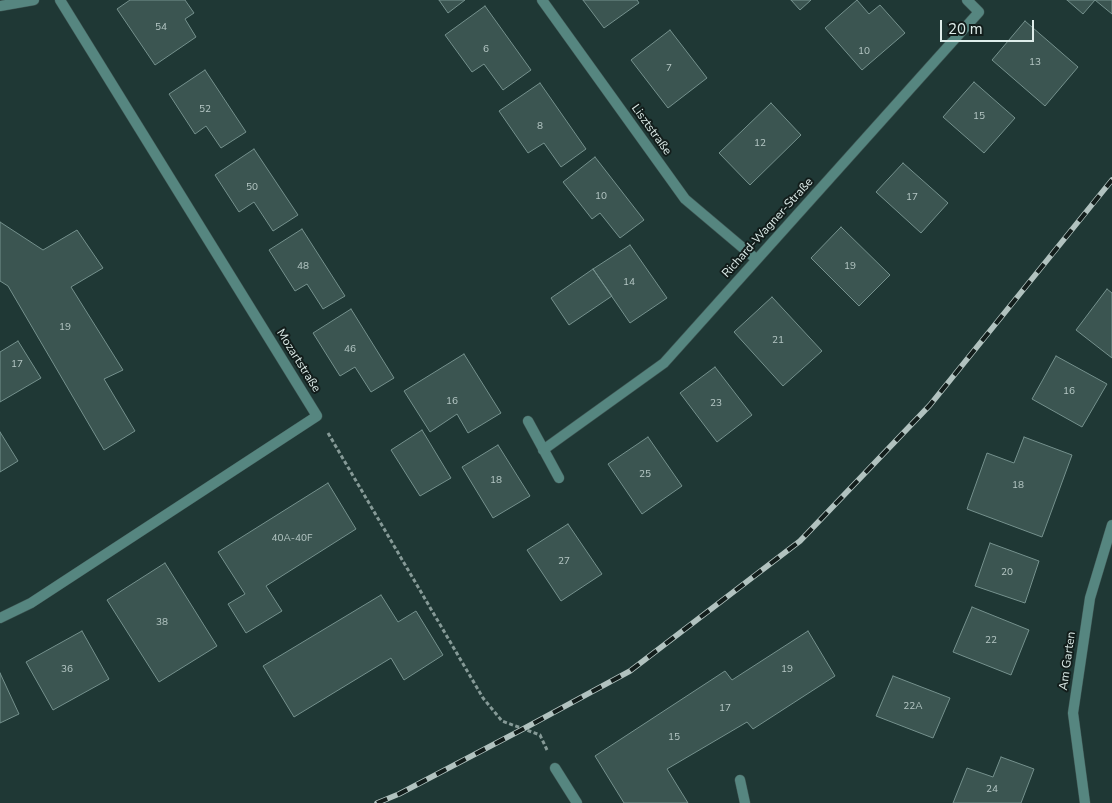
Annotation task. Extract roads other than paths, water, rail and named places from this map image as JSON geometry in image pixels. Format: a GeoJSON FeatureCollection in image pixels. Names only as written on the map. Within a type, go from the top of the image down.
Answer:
{"type":"FeatureCollection","features":[{"type":"Feature","properties":{"kind":"street"},"geometry":{"type":"LineString","coordinates":[[0,6],[34,0]]}},
{"type":"Feature","properties":{"kind":"street","name":"Mozartstraße"},"geometry":{"type":"LineString","coordinates":[[0,618],[31,603],[317,416],[60,0]]}},
{"type":"Feature","properties":{"kind":"street","name":"Lisztstraße"},"geometry":{"type":"LineString","coordinates":[[542,0],[685,199],[756,259]]}},
{"type":"Feature","properties":{"kind":"street","name":"Richard-Wagner-Straße"},"geometry":{"type":"LineString","coordinates":[[543,450],[664,363],[979,12],[968,0]]}},
{"type":"Feature","properties":{"kind":"street"},"geometry":{"type":"LineString","coordinates":[[528,421],[559,478]]}},
{"type":"Feature","properties":{"kind":"street","name":"Am Garten"},"geometry":{"type":"LineString","coordinates":[[1085,803],[1073,713],[1090,598],[1112,525]]}},
{"type":"Feature","properties":{"kind":"street"},"geometry":{"type":"LineString","coordinates":[[555,768],[577,803]]}},
{"type":"Feature","properties":{"kind":"street"},"geometry":{"type":"LineString","coordinates":[[740,780],[745,803]]}},
{"type":"Feature","properties":{"kind":"railway"},"geometry":{"type":"LineString","coordinates":[[377,803],[399,794],[630,671],[800,541],[930,405],[1112,180]]}}]}
